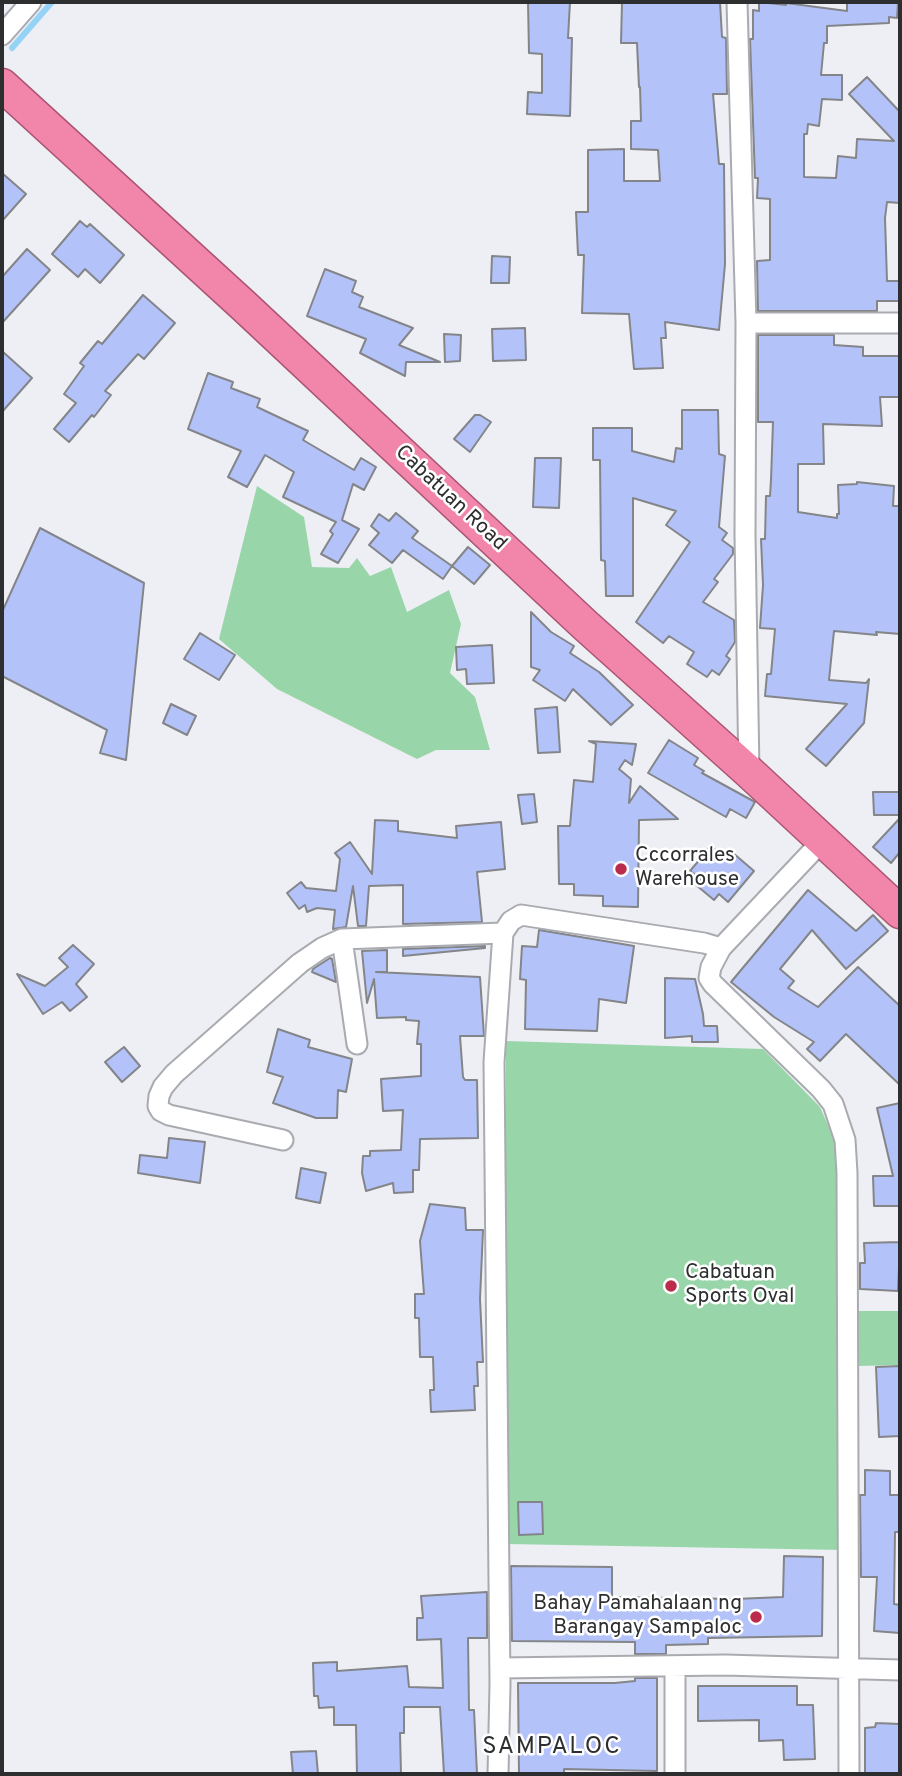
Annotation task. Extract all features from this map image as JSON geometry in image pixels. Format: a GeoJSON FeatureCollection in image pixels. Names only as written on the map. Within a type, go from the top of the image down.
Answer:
{"type":"FeatureCollection","features":[{"type":"Feature","properties":{"kind":"highway","name":"Cabatuan Road"},"geometry":{"type":"LineString","coordinates":[[2,85],[244,306],[585,625],[900,912]]}},
{"type":"Feature","properties":{"kind":"street"},"geometry":{"type":"LineString","coordinates":[[2,35],[31,2]]}},
{"type":"Feature","properties":{"kind":"street"},"geometry":{"type":"LineString","coordinates":[[737,2],[746,323],[745,535],[749,772]]}},
{"type":"Feature","properties":{"kind":"street"},"geometry":{"type":"LineString","coordinates":[[746,323],[900,323]]}},
{"type":"Feature","properties":{"kind":"street"},"geometry":{"type":"LineString","coordinates":[[823,840],[720,948],[709,978],[821,1089],[833,1104],[845,1140],[849,1774]]}},
{"type":"Feature","properties":{"kind":"street"},"geometry":{"type":"LineString","coordinates":[[498,1774],[500,1668],[494,1062],[503,933],[511,921],[522,915],[720,948]]}},
{"type":"Feature","properties":{"kind":"street"},"geometry":{"type":"LineString","coordinates":[[283,1140],[169,1115],[158,1106],[159,1096],[174,1074],[290,971],[322,948],[342,939],[503,933]]}},
{"type":"Feature","properties":{"kind":"street"},"geometry":{"type":"LineString","coordinates":[[342,939],[357,1044]]}},
{"type":"Feature","properties":{"kind":"street"},"geometry":{"type":"LineString","coordinates":[[500,1668],[725,1665],[900,1670]]}},
{"type":"Feature","properties":{"kind":"street"},"geometry":{"type":"LineString","coordinates":[[675,1667],[676,1774]]}},
{"type":"Feature","properties":{"kind":"green space"},"geometry":{"type":"Polygon","coordinates":[[[257,486],[304,517],[312,567],[349,568],[357,558],[370,576],[391,567],[407,612],[449,590],[461,624],[450,673],[475,697],[490,750],[436,750],[417,759],[277,689],[219,639],[257,486]]]}},
{"type":"Feature","properties":{"kind":"green space","name":"Cabatuan Sports Oval"},"geometry":{"type":"Polygon","coordinates":[[[506,1041],[763,1049],[820,1107],[834,1139],[837,1171],[843,1550],[506,1544],[506,1041]]]}},
{"type":"Feature","properties":{"kind":"green space"},"geometry":{"type":"Polygon","coordinates":[[[857,1311],[900,1311],[900,1365],[858,1366],[857,1311]]]}},
{"type":"Feature","properties":{"kind":"building"},"geometry":{"type":"Polygon","coordinates":[[[528,2],[570,2],[570,116],[527,114],[528,92],[542,93],[542,54],[529,53],[528,2]]]}},
{"type":"Feature","properties":{"kind":"building"},"geometry":{"type":"Polygon","coordinates":[[[622,2],[720,2],[722,37],[726,38],[727,94],[713,94],[719,164],[724,164],[725,264],[719,330],[665,322],[666,338],[661,338],[663,368],[634,369],[629,314],[582,313],[584,255],[578,255],[576,212],[588,212],[588,150],[624,149],[624,181],[660,181],[658,150],[631,149],[631,121],[641,121],[640,87],[637,43],[621,43],[622,2]]]}},
{"type":"Feature","properties":{"kind":"building"},"geometry":{"type":"Polygon","coordinates":[[[759,2],[847,11],[847,2],[898,2],[897,18],[889,17],[889,23],[827,26],[821,75],[842,75],[842,100],[822,99],[819,126],[808,124],[807,134],[804,134],[804,177],[836,178],[838,156],[856,158],[857,139],[894,141],[849,94],[867,77],[900,112],[900,203],[887,202],[885,218],[887,281],[900,281],[900,301],[877,301],[877,311],[758,311],[757,261],[770,260],[770,199],[757,198],[758,178],[755,178],[750,39],[753,39],[753,10],[759,11],[759,2]]]}},
{"type":"Feature","properties":{"kind":"building"},"geometry":{"type":"Polygon","coordinates":[[[2,173],[26,194],[2,221],[2,173]]]}},
{"type":"Feature","properties":{"kind":"building"},"geometry":{"type":"Polygon","coordinates":[[[80,221],[87,227],[90,224],[124,255],[100,283],[85,269],[78,277],[52,254],[80,221]]]}},
{"type":"Feature","properties":{"kind":"building"},"geometry":{"type":"Polygon","coordinates":[[[27,249],[50,270],[2,323],[2,277],[27,249]]]}},
{"type":"Feature","properties":{"kind":"building"},"geometry":{"type":"Polygon","coordinates":[[[492,256],[510,257],[509,283],[491,283],[492,256]]]}},
{"type":"Feature","properties":{"kind":"building"},"geometry":{"type":"Polygon","coordinates":[[[325,269],[356,281],[352,292],[363,297],[359,307],[413,328],[399,345],[440,362],[406,362],[405,376],[360,353],[366,339],[307,316],[325,269]]]}},
{"type":"Feature","properties":{"kind":"building"},"geometry":{"type":"Polygon","coordinates":[[[143,295],[175,323],[144,359],[138,354],[105,391],[111,395],[69,442],[54,429],[76,403],[64,394],[84,366],[80,363],[98,341],[102,344],[143,295]]]}},
{"type":"Feature","properties":{"kind":"building"},"geometry":{"type":"Polygon","coordinates":[[[525,328],[526,360],[493,361],[492,329],[525,328]]]}},
{"type":"Feature","properties":{"kind":"building"},"geometry":{"type":"Polygon","coordinates":[[[444,334],[461,335],[460,361],[445,362],[444,334]]]}},
{"type":"Feature","properties":{"kind":"building"},"geometry":{"type":"Polygon","coordinates":[[[758,335],[834,335],[834,345],[863,347],[863,356],[900,356],[900,397],[880,397],[882,426],[823,424],[824,464],[798,464],[798,512],[837,518],[838,485],[857,482],[894,486],[893,506],[900,506],[900,634],[834,631],[829,680],[866,683],[869,679],[864,723],[826,766],[806,749],[847,704],[765,696],[767,674],[771,674],[775,629],[760,628],[763,585],[761,539],[765,539],[766,496],[770,496],[773,422],[758,422],[758,335]]]}},
{"type":"Feature","properties":{"kind":"building"},"geometry":{"type":"Polygon","coordinates":[[[2,351],[32,378],[2,412],[2,351]]]}},
{"type":"Feature","properties":{"kind":"building"},"geometry":{"type":"Polygon","coordinates":[[[208,373],[233,382],[231,388],[260,399],[257,407],[308,431],[303,440],[354,470],[361,458],[376,467],[364,490],[353,484],[342,520],[359,529],[338,563],[321,554],[333,534],[330,531],[336,522],[283,497],[294,472],[265,455],[247,487],[228,477],[241,451],[188,429],[208,373]]]}},
{"type":"Feature","properties":{"kind":"building"},"geometry":{"type":"Polygon","coordinates":[[[682,410],[718,410],[719,454],[725,456],[719,527],[727,533],[722,540],[733,548],[733,554],[714,579],[718,582],[703,602],[734,620],[735,642],[726,656],[730,659],[719,675],[712,670],[707,677],[687,664],[694,652],[669,636],[663,643],[636,622],[690,542],[666,525],[676,511],[633,498],[633,596],[606,596],[605,561],[601,560],[600,460],[593,460],[593,428],[632,428],[632,451],[674,462],[676,448],[682,449],[682,410]]]}},
{"type":"Feature","properties":{"kind":"building"},"geometry":{"type":"Polygon","coordinates":[[[475,415],[491,422],[470,452],[454,439],[475,415]]]}},
{"type":"Feature","properties":{"kind":"building"},"geometry":{"type":"Polygon","coordinates":[[[535,458],[561,458],[559,508],[533,507],[535,458]]]}},
{"type":"Feature","properties":{"kind":"building"},"geometry":{"type":"Polygon","coordinates":[[[396,513],[418,531],[412,538],[452,566],[443,579],[403,550],[392,563],[369,545],[379,533],[371,526],[379,514],[389,521],[396,513]]]}},
{"type":"Feature","properties":{"kind":"building"},"geometry":{"type":"Polygon","coordinates":[[[40,528],[144,583],[126,760],[100,753],[107,730],[2,676],[2,612],[40,528]]]}},
{"type":"Feature","properties":{"kind":"building"},"geometry":{"type":"Polygon","coordinates":[[[468,547],[490,565],[474,584],[452,566],[468,547]]]}},
{"type":"Feature","properties":{"kind":"building"},"geometry":{"type":"Polygon","coordinates":[[[531,612],[551,632],[574,646],[570,653],[599,672],[633,705],[611,725],[573,689],[565,701],[533,680],[540,670],[531,667],[531,612]]]}},
{"type":"Feature","properties":{"kind":"building"},"geometry":{"type":"Polygon","coordinates":[[[200,633],[235,655],[219,680],[184,659],[200,633]]]}},
{"type":"Feature","properties":{"kind":"building"},"geometry":{"type":"Polygon","coordinates":[[[492,645],[494,683],[467,684],[466,669],[457,670],[456,647],[492,645]]]}},
{"type":"Feature","properties":{"kind":"building"},"geometry":{"type":"Polygon","coordinates":[[[171,704],[196,716],[187,735],[163,723],[171,704]]]}},
{"type":"Feature","properties":{"kind":"building"},"geometry":{"type":"Polygon","coordinates":[[[557,707],[560,752],[538,753],[535,709],[557,707]]]}},
{"type":"Feature","properties":{"kind":"building"},"geometry":{"type":"Polygon","coordinates":[[[669,740],[698,758],[694,765],[704,771],[702,773],[755,802],[746,818],[730,809],[726,817],[648,773],[669,740]]]}},
{"type":"Feature","properties":{"kind":"building"},"geometry":{"type":"Polygon","coordinates":[[[589,741],[636,744],[632,765],[625,760],[619,769],[631,779],[629,803],[640,786],[678,819],[639,820],[638,907],[603,906],[603,896],[574,895],[574,884],[559,884],[558,826],[570,826],[574,780],[593,782],[596,744],[589,741]]]}},
{"type":"Feature","properties":{"kind":"building"},"geometry":{"type":"Polygon","coordinates":[[[873,792],[900,792],[900,815],[874,815],[873,792]]]}},
{"type":"Feature","properties":{"kind":"building"},"geometry":{"type":"Polygon","coordinates":[[[534,794],[537,822],[522,824],[518,795],[534,794]]]}},
{"type":"Feature","properties":{"kind":"building"},"geometry":{"type":"Polygon","coordinates":[[[900,818],[900,852],[891,863],[873,847],[900,818]]]}},
{"type":"Feature","properties":{"kind":"building"},"geometry":{"type":"Polygon","coordinates":[[[375,820],[398,821],[398,831],[457,838],[456,826],[501,822],[505,869],[477,872],[482,922],[403,924],[403,885],[369,886],[366,926],[358,926],[353,886],[346,927],[333,929],[335,910],[317,908],[307,912],[305,905],[299,909],[287,893],[301,882],[306,888],[336,891],[340,859],[335,853],[350,842],[372,874],[375,820]]]}},
{"type":"Feature","properties":{"kind":"building"},"geometry":{"type":"Polygon","coordinates":[[[711,846],[727,860],[733,853],[754,871],[728,902],[719,894],[714,900],[696,885],[701,879],[690,871],[711,846]]]}},
{"type":"Feature","properties":{"kind":"building"},"geometry":{"type":"Polygon","coordinates":[[[808,890],[856,931],[873,915],[888,931],[846,969],[812,930],[780,969],[794,981],[788,988],[818,1007],[858,967],[900,1006],[900,1085],[846,1034],[820,1061],[807,1049],[814,1042],[774,1017],[731,982],[808,890]]]}},
{"type":"Feature","properties":{"kind":"building"},"geometry":{"type":"Polygon","coordinates":[[[539,930],[634,946],[626,1003],[599,999],[597,1031],[525,1029],[526,980],[520,979],[522,946],[537,947],[539,930]]]}},
{"type":"Feature","properties":{"kind":"building"},"geometry":{"type":"Polygon","coordinates":[[[73,945],[94,964],[76,984],[87,997],[70,1011],[62,1002],[43,1014],[17,974],[45,986],[68,967],[59,958],[73,945]]]}},
{"type":"Feature","properties":{"kind":"building"},"geometry":{"type":"Polygon","coordinates":[[[485,948],[403,956],[403,949],[485,948]]]}},
{"type":"Feature","properties":{"kind":"building"},"geometry":{"type":"Polygon","coordinates":[[[387,950],[387,972],[376,972],[480,977],[484,1036],[460,1036],[463,1077],[465,1080],[477,1080],[478,1138],[420,1139],[419,1170],[413,1170],[413,1192],[394,1193],[393,1183],[366,1191],[362,1173],[363,1156],[370,1156],[370,1151],[401,1150],[403,1110],[383,1111],[381,1079],[421,1076],[421,1044],[417,1044],[419,1021],[406,1020],[406,1017],[377,1018],[374,979],[367,1003],[362,951],[387,950]]]}},
{"type":"Feature","properties":{"kind":"building"},"geometry":{"type":"Polygon","coordinates":[[[332,959],[336,982],[312,972],[332,959]]]}},
{"type":"Feature","properties":{"kind":"building"},"geometry":{"type":"Polygon","coordinates":[[[665,978],[695,979],[704,1026],[717,1026],[718,1042],[692,1042],[692,1036],[665,1038],[665,978]]]}},
{"type":"Feature","properties":{"kind":"building"},"geometry":{"type":"Polygon","coordinates":[[[278,1029],[310,1040],[308,1047],[352,1059],[346,1092],[338,1090],[337,1118],[316,1118],[273,1103],[283,1077],[267,1072],[278,1029]]]}},
{"type":"Feature","properties":{"kind":"building"},"geometry":{"type":"Polygon","coordinates":[[[124,1047],[140,1066],[122,1082],[105,1062],[124,1047]]]}},
{"type":"Feature","properties":{"kind":"building"},"geometry":{"type":"Polygon","coordinates":[[[900,1103],[900,1206],[874,1206],[873,1176],[893,1176],[877,1108],[900,1103]]]}},
{"type":"Feature","properties":{"kind":"building"},"geometry":{"type":"Polygon","coordinates":[[[169,1138],[205,1142],[200,1183],[138,1173],[140,1155],[167,1158],[169,1138]]]}},
{"type":"Feature","properties":{"kind":"building"},"geometry":{"type":"Polygon","coordinates":[[[301,1168],[326,1173],[320,1203],[296,1198],[301,1168]]]}},
{"type":"Feature","properties":{"kind":"building"},"geometry":{"type":"Polygon","coordinates":[[[430,1204],[465,1208],[466,1230],[483,1230],[480,1299],[483,1362],[477,1362],[475,1410],[431,1412],[430,1390],[434,1390],[433,1357],[420,1357],[419,1318],[415,1318],[415,1294],[424,1294],[420,1241],[430,1204]]]}},
{"type":"Feature","properties":{"kind":"building"},"geometry":{"type":"Polygon","coordinates":[[[900,1242],[898,1291],[860,1289],[860,1263],[865,1263],[864,1243],[900,1242]]]}},
{"type":"Feature","properties":{"kind":"building"},"geometry":{"type":"Polygon","coordinates":[[[900,1366],[900,1436],[879,1437],[876,1367],[900,1366]]]}},
{"type":"Feature","properties":{"kind":"building"},"geometry":{"type":"Polygon","coordinates":[[[865,1470],[890,1471],[890,1495],[900,1495],[900,1532],[895,1532],[894,1604],[900,1605],[900,1633],[874,1631],[877,1577],[861,1577],[860,1495],[865,1495],[865,1470]]]}},
{"type":"Feature","properties":{"kind":"building"},"geometry":{"type":"Polygon","coordinates":[[[518,1502],[542,1502],[543,1534],[519,1535],[518,1502]]]}},
{"type":"Feature","properties":{"kind":"building"},"geometry":{"type":"Polygon","coordinates":[[[784,1556],[823,1557],[822,1636],[708,1638],[708,1644],[666,1645],[666,1654],[635,1654],[635,1642],[512,1641],[511,1566],[612,1567],[612,1597],[735,1599],[783,1597],[784,1556]]]}},
{"type":"Feature","properties":{"kind":"building"},"geometry":{"type":"Polygon","coordinates":[[[487,1592],[487,1638],[468,1638],[469,1710],[474,1710],[477,1774],[444,1774],[440,1707],[404,1707],[404,1733],[400,1733],[401,1774],[357,1774],[356,1725],[334,1725],[334,1707],[319,1708],[318,1696],[314,1696],[313,1663],[337,1662],[337,1671],[407,1666],[409,1687],[443,1688],[441,1639],[417,1640],[417,1618],[423,1618],[421,1596],[487,1592]]]}},
{"type":"Feature","properties":{"kind":"building"},"geometry":{"type":"Polygon","coordinates":[[[635,1678],[657,1678],[657,1771],[564,1769],[564,1774],[519,1774],[518,1683],[615,1683],[635,1681],[635,1678]]]}},
{"type":"Feature","properties":{"kind":"building"},"geometry":{"type":"Polygon","coordinates":[[[698,1686],[797,1686],[797,1705],[813,1705],[815,1759],[784,1760],[783,1740],[759,1741],[759,1720],[698,1721],[698,1686]]]}},
{"type":"Feature","properties":{"kind":"building"},"geometry":{"type":"Polygon","coordinates":[[[876,1723],[900,1724],[900,1774],[865,1774],[865,1728],[875,1727],[876,1723]]]}},
{"type":"Feature","properties":{"kind":"building"},"geometry":{"type":"Polygon","coordinates":[[[316,1751],[318,1774],[293,1774],[291,1752],[316,1751]]]}},
{"type":"Feature","properties":{"kind":"waterway"},"geometry":{"type":"LineString","coordinates":[[12,48],[52,2]]}},
{"type":"Feature","properties":{"kind":"place","name":"Cccorrales Warehouse"},"geometry":{"type":"Point","coordinates":[621,869]}},
{"type":"Feature","properties":{"kind":"place","name":"Cabatuan Sports Oval"},"geometry":{"type":"Point","coordinates":[671,1286]}},
{"type":"Feature","properties":{"kind":"place","name":"Bahay Pamahalaan ng Barangay Sampaloc"},"geometry":{"type":"Point","coordinates":[756,1617]}},
{"type":"Feature","properties":{"kind":"district","name":"SAMPALOC"},"geometry":{"type":"Point","coordinates":[552,1748]}}]}
